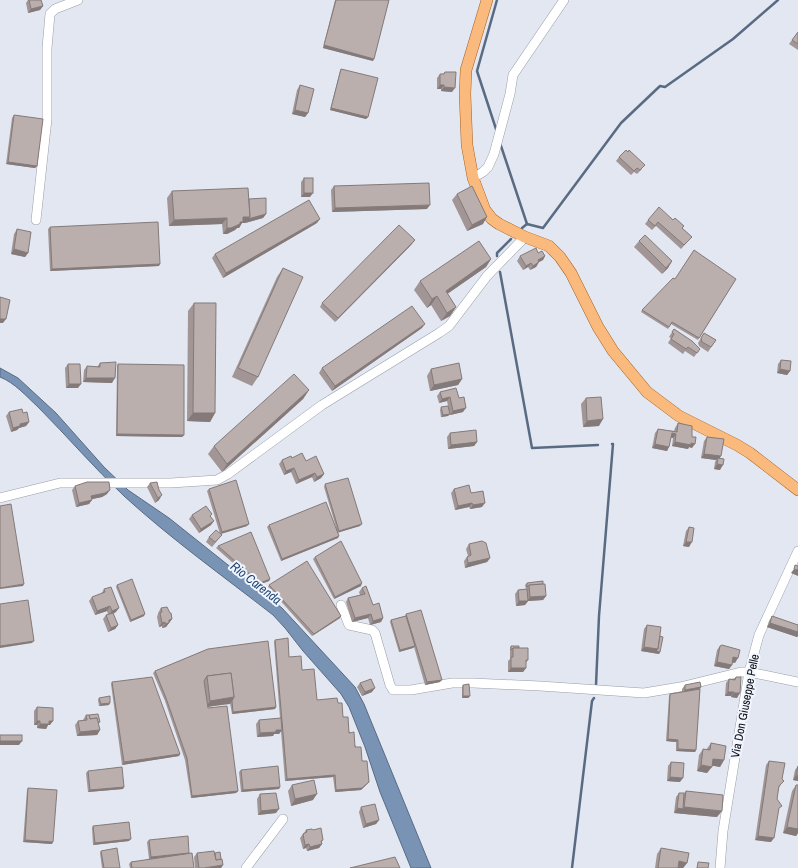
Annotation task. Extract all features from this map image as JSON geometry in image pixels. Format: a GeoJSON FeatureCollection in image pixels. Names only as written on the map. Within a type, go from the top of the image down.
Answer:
{"type":"FeatureCollection","features":[{"type":"Feature","properties":{"kind":"main road"},"geometry":{"type":"LineString","coordinates":[[487,0],[466,70],[467,145],[473,178],[485,210],[492,219],[499,224],[525,237],[549,246],[560,257],[571,273],[598,327],[613,351],[647,392],[679,416],[750,453],[798,490]]}},
{"type":"Feature","properties":{"kind":"street"},"geometry":{"type":"LineString","coordinates":[[36,220],[47,119],[47,48],[50,14],[55,9],[78,0]]}},
{"type":"Feature","properties":{"kind":"street"},"geometry":{"type":"LineString","coordinates":[[473,178],[488,167],[494,154],[510,94],[513,76],[564,0]]}},
{"type":"Feature","properties":{"kind":"street"},"geometry":{"type":"LineString","coordinates":[[0,498],[60,483],[171,483],[217,480],[228,474],[322,405],[449,326],[488,276],[525,237]]}},
{"type":"Feature","properties":{"kind":"street","name":"Via Don Giuseppe Pelle"},"geometry":{"type":"LineString","coordinates":[[720,868],[723,831],[749,672],[759,635],[798,551]]}},
{"type":"Feature","properties":{"kind":"street"},"geometry":{"type":"LineString","coordinates":[[341,605],[349,625],[372,630],[375,633],[390,686],[393,690],[411,690],[452,683],[473,683],[540,686],[644,694],[680,687],[732,673],[749,672],[798,682]]}},
{"type":"Feature","properties":{"kind":"street"},"geometry":{"type":"LineString","coordinates":[[246,868],[283,820]]}},
{"type":"Feature","properties":{"kind":"water"},"geometry":{"type":"Polygon","coordinates":[[[0,368],[18,378],[56,413],[104,467],[128,490],[169,518],[282,608],[355,687],[364,704],[431,868],[411,868],[380,792],[365,747],[349,707],[341,694],[285,628],[273,615],[179,542],[124,496],[25,394],[0,377],[0,368]]]}},
{"type":"Feature","properties":{"kind":"building"},"geometry":{"type":"Polygon","coordinates":[[[29,0],[41,0],[43,6],[31,9],[29,0]]]}},
{"type":"Feature","properties":{"kind":"building"},"geometry":{"type":"Polygon","coordinates":[[[336,0],[389,0],[374,59],[324,45],[336,0]]]}},
{"type":"Feature","properties":{"kind":"building"},"geometry":{"type":"Polygon","coordinates":[[[798,32],[798,44],[792,40],[798,32]]]}},
{"type":"Feature","properties":{"kind":"building"},"geometry":{"type":"Polygon","coordinates":[[[341,69],[378,78],[368,117],[331,108],[341,69]]]}},
{"type":"Feature","properties":{"kind":"building"},"geometry":{"type":"Polygon","coordinates":[[[445,72],[456,72],[455,88],[440,85],[440,74],[444,74],[445,72]]]}},
{"type":"Feature","properties":{"kind":"building"},"geometry":{"type":"Polygon","coordinates":[[[300,85],[314,89],[308,113],[295,110],[300,85]]]}},
{"type":"Feature","properties":{"kind":"building"},"geometry":{"type":"Polygon","coordinates":[[[14,115],[43,119],[37,166],[8,162],[14,115]]]}},
{"type":"Feature","properties":{"kind":"building"},"geometry":{"type":"Polygon","coordinates":[[[626,150],[628,152],[629,150],[645,165],[640,170],[637,168],[634,171],[619,157],[626,150]]]}},
{"type":"Feature","properties":{"kind":"building"},"geometry":{"type":"Polygon","coordinates":[[[304,178],[313,178],[313,193],[304,193],[304,178]]]}},
{"type":"Feature","properties":{"kind":"building"},"geometry":{"type":"Polygon","coordinates":[[[429,183],[430,205],[335,208],[334,186],[429,183]]]}},
{"type":"Feature","properties":{"kind":"building"},"geometry":{"type":"Polygon","coordinates":[[[472,186],[487,217],[472,225],[457,194],[472,186]]]}},
{"type":"Feature","properties":{"kind":"building"},"geometry":{"type":"Polygon","coordinates":[[[248,188],[250,217],[243,217],[243,222],[240,222],[240,224],[231,228],[227,228],[227,218],[174,220],[172,191],[248,188]]]}},
{"type":"Feature","properties":{"kind":"building"},"geometry":{"type":"Polygon","coordinates":[[[266,198],[266,214],[248,219],[250,217],[249,199],[266,198]]]}},
{"type":"Feature","properties":{"kind":"building"},"geometry":{"type":"Polygon","coordinates":[[[309,200],[320,219],[226,273],[215,254],[309,200]]]}},
{"type":"Feature","properties":{"kind":"building"},"geometry":{"type":"Polygon","coordinates":[[[659,207],[673,220],[675,218],[684,226],[682,228],[692,237],[684,245],[658,222],[655,226],[648,220],[659,207]]]}},
{"type":"Feature","properties":{"kind":"building"},"geometry":{"type":"Polygon","coordinates":[[[158,222],[160,264],[52,269],[50,227],[158,222]]]}},
{"type":"Feature","properties":{"kind":"building"},"geometry":{"type":"Polygon","coordinates":[[[399,225],[415,240],[338,318],[322,303],[399,225]]]}},
{"type":"Feature","properties":{"kind":"building"},"geometry":{"type":"Polygon","coordinates":[[[17,229],[31,232],[28,253],[14,249],[17,229]]]}},
{"type":"Feature","properties":{"kind":"building"},"geometry":{"type":"Polygon","coordinates":[[[645,235],[672,261],[666,268],[639,241],[645,235]]]}},
{"type":"Feature","properties":{"kind":"building"},"geometry":{"type":"Polygon","coordinates":[[[479,241],[491,259],[446,291],[456,307],[447,313],[437,296],[432,299],[420,281],[479,241]]]}},
{"type":"Feature","properties":{"kind":"building"},"geometry":{"type":"Polygon","coordinates":[[[536,248],[538,253],[542,251],[545,256],[538,260],[539,262],[533,266],[531,263],[526,266],[520,256],[536,248]]]}},
{"type":"Feature","properties":{"kind":"building"},"geometry":{"type":"Polygon","coordinates":[[[694,250],[736,279],[699,338],[672,322],[669,327],[642,310],[673,278],[675,279],[694,250]]]}},
{"type":"Feature","properties":{"kind":"building"},"geometry":{"type":"Polygon","coordinates":[[[283,268],[303,277],[258,377],[238,368],[283,268]]]}},
{"type":"Feature","properties":{"kind":"building"},"geometry":{"type":"Polygon","coordinates":[[[0,297],[10,300],[6,319],[0,319],[0,297]]]}},
{"type":"Feature","properties":{"kind":"building"},"geometry":{"type":"Polygon","coordinates":[[[194,303],[216,303],[215,413],[193,413],[194,303]]]}},
{"type":"Feature","properties":{"kind":"building"},"geometry":{"type":"Polygon","coordinates":[[[412,306],[425,324],[335,386],[322,368],[412,306]]]}},
{"type":"Feature","properties":{"kind":"building"},"geometry":{"type":"Polygon","coordinates":[[[674,329],[692,341],[700,349],[697,353],[688,347],[686,349],[671,339],[674,334],[672,332],[674,329]]]}},
{"type":"Feature","properties":{"kind":"building"},"geometry":{"type":"Polygon","coordinates":[[[704,333],[716,340],[711,347],[702,342],[701,338],[704,333]]]}},
{"type":"Feature","properties":{"kind":"building"},"geometry":{"type":"Polygon","coordinates":[[[781,360],[791,361],[790,371],[780,369],[781,360]]]}},
{"type":"Feature","properties":{"kind":"building"},"geometry":{"type":"Polygon","coordinates":[[[116,362],[115,378],[86,378],[87,366],[100,367],[100,363],[116,362]]]}},
{"type":"Feature","properties":{"kind":"building"},"geometry":{"type":"Polygon","coordinates":[[[459,363],[462,379],[434,385],[431,369],[459,363]]]}},
{"type":"Feature","properties":{"kind":"building"},"geometry":{"type":"Polygon","coordinates":[[[68,364],[80,364],[81,384],[69,384],[68,364]]]}},
{"type":"Feature","properties":{"kind":"building"},"geometry":{"type":"Polygon","coordinates":[[[118,364],[184,365],[184,435],[117,434],[118,364]]]}},
{"type":"Feature","properties":{"kind":"building"},"geometry":{"type":"Polygon","coordinates":[[[294,374],[309,390],[227,464],[214,446],[294,374]]]}},
{"type":"Feature","properties":{"kind":"building"},"geometry":{"type":"Polygon","coordinates":[[[456,388],[459,398],[464,397],[466,408],[453,411],[450,397],[442,399],[440,392],[456,388]]]}},
{"type":"Feature","properties":{"kind":"building"},"geometry":{"type":"Polygon","coordinates":[[[601,397],[603,419],[587,421],[586,398],[601,397]]]}},
{"type":"Feature","properties":{"kind":"building"},"geometry":{"type":"Polygon","coordinates":[[[448,406],[450,414],[443,415],[441,407],[448,406]]]}},
{"type":"Feature","properties":{"kind":"building"},"geometry":{"type":"Polygon","coordinates":[[[22,409],[23,413],[27,412],[29,422],[20,424],[20,426],[13,428],[9,412],[22,409]]]}},
{"type":"Feature","properties":{"kind":"building"},"geometry":{"type":"Polygon","coordinates":[[[678,423],[692,426],[692,437],[696,437],[695,444],[691,443],[691,445],[675,442],[676,434],[672,433],[669,447],[655,444],[658,429],[677,432],[678,423]]]}},
{"type":"Feature","properties":{"kind":"building"},"geometry":{"type":"Polygon","coordinates":[[[476,430],[477,442],[451,445],[450,433],[476,430]]]}},
{"type":"Feature","properties":{"kind":"building"},"geometry":{"type":"Polygon","coordinates":[[[707,437],[724,439],[721,456],[704,454],[707,437]]]}},
{"type":"Feature","properties":{"kind":"building"},"geometry":{"type":"Polygon","coordinates":[[[302,453],[306,461],[316,456],[324,474],[317,477],[315,473],[299,480],[294,468],[286,471],[282,460],[291,456],[292,458],[302,453]]]}},
{"type":"Feature","properties":{"kind":"building"},"geometry":{"type":"Polygon","coordinates":[[[718,458],[724,459],[723,465],[717,464],[718,458]]]}},
{"type":"Feature","properties":{"kind":"building"},"geometry":{"type":"Polygon","coordinates":[[[348,478],[362,524],[339,531],[325,484],[348,478]]]}},
{"type":"Feature","properties":{"kind":"building"},"geometry":{"type":"Polygon","coordinates":[[[236,480],[249,524],[222,532],[209,489],[236,480]]]}},
{"type":"Feature","properties":{"kind":"building"},"geometry":{"type":"Polygon","coordinates":[[[87,482],[109,482],[110,490],[105,493],[91,496],[92,500],[79,503],[75,486],[87,482]]]}},
{"type":"Feature","properties":{"kind":"building"},"geometry":{"type":"Polygon","coordinates":[[[157,482],[162,495],[158,498],[150,483],[157,482]]]}},
{"type":"Feature","properties":{"kind":"building"},"geometry":{"type":"Polygon","coordinates":[[[469,485],[471,493],[483,491],[485,503],[473,505],[472,503],[458,506],[454,489],[469,485]]]}},
{"type":"Feature","properties":{"kind":"building"},"geometry":{"type":"Polygon","coordinates":[[[326,502],[339,536],[282,559],[269,525],[326,502]]]}},
{"type":"Feature","properties":{"kind":"building"},"geometry":{"type":"Polygon","coordinates":[[[11,504],[24,584],[0,588],[0,506],[11,504]]]}},
{"type":"Feature","properties":{"kind":"building"},"geometry":{"type":"Polygon","coordinates":[[[206,506],[212,514],[210,516],[214,521],[201,529],[192,515],[206,506]]]}},
{"type":"Feature","properties":{"kind":"building"},"geometry":{"type":"Polygon","coordinates":[[[689,527],[694,528],[692,542],[686,542],[689,527]]]}},
{"type":"Feature","properties":{"kind":"building"},"geometry":{"type":"Polygon","coordinates":[[[216,530],[222,535],[215,542],[209,537],[216,530]]]}},
{"type":"Feature","properties":{"kind":"building"},"geometry":{"type":"Polygon","coordinates":[[[251,532],[270,579],[260,583],[218,546],[251,532]]]}},
{"type":"Feature","properties":{"kind":"building"},"geometry":{"type":"Polygon","coordinates":[[[341,541],[362,583],[335,597],[315,557],[341,541]]]}},
{"type":"Feature","properties":{"kind":"building"},"geometry":{"type":"Polygon","coordinates":[[[482,541],[486,543],[490,558],[468,563],[467,557],[471,555],[469,544],[482,541]]]}},
{"type":"Feature","properties":{"kind":"building"},"geometry":{"type":"Polygon","coordinates":[[[307,561],[341,616],[314,634],[269,585],[307,561]]]}},
{"type":"Feature","properties":{"kind":"building"},"geometry":{"type":"Polygon","coordinates":[[[795,565],[798,566],[798,570],[794,569],[795,565]]]}},
{"type":"Feature","properties":{"kind":"building"},"geometry":{"type":"Polygon","coordinates":[[[132,579],[145,614],[131,620],[117,585],[132,579]]]}},
{"type":"Feature","properties":{"kind":"building"},"geometry":{"type":"Polygon","coordinates":[[[543,581],[543,584],[529,585],[527,587],[527,583],[543,581]]]}},
{"type":"Feature","properties":{"kind":"building"},"geometry":{"type":"Polygon","coordinates":[[[545,584],[546,596],[530,597],[529,585],[545,584]]]}},
{"type":"Feature","properties":{"kind":"building"},"geometry":{"type":"Polygon","coordinates":[[[366,586],[373,605],[379,603],[383,618],[373,621],[371,614],[355,618],[348,598],[365,594],[362,588],[366,586]]]}},
{"type":"Feature","properties":{"kind":"building"},"geometry":{"type":"Polygon","coordinates":[[[111,587],[119,608],[112,611],[110,606],[97,611],[92,597],[105,592],[104,589],[111,587]]]}},
{"type":"Feature","properties":{"kind":"building"},"geometry":{"type":"Polygon","coordinates":[[[527,589],[528,601],[519,601],[518,590],[527,589]]]}},
{"type":"Feature","properties":{"kind":"building"},"geometry":{"type":"Polygon","coordinates":[[[28,600],[34,641],[0,646],[0,604],[28,600]]]}},
{"type":"Feature","properties":{"kind":"building"},"geometry":{"type":"Polygon","coordinates":[[[167,607],[171,613],[172,619],[169,620],[169,623],[165,624],[165,622],[162,623],[160,613],[162,612],[161,608],[167,607]]]}},
{"type":"Feature","properties":{"kind":"building"},"geometry":{"type":"Polygon","coordinates":[[[421,610],[442,680],[427,682],[406,614],[421,610]]]}},
{"type":"Feature","properties":{"kind":"building"},"geometry":{"type":"Polygon","coordinates":[[[113,613],[118,625],[111,628],[106,615],[113,613]]]}},
{"type":"Feature","properties":{"kind":"building"},"geometry":{"type":"Polygon","coordinates":[[[406,616],[415,646],[400,650],[391,620],[406,616]]]}},
{"type":"Feature","properties":{"kind":"building"},"geometry":{"type":"Polygon","coordinates":[[[772,616],[798,625],[798,632],[770,623],[772,616]]]}},
{"type":"Feature","properties":{"kind":"building"},"geometry":{"type":"Polygon","coordinates":[[[647,625],[661,627],[658,649],[644,647],[647,625]]]}},
{"type":"Feature","properties":{"kind":"building"},"geometry":{"type":"Polygon","coordinates":[[[660,636],[663,637],[660,652],[656,651],[658,649],[660,636]]]}},
{"type":"Feature","properties":{"kind":"building"},"geometry":{"type":"Polygon","coordinates":[[[288,638],[289,657],[301,656],[302,670],[314,669],[317,700],[337,698],[338,703],[342,703],[343,717],[348,717],[349,733],[354,732],[355,747],[361,747],[362,761],[367,761],[369,782],[362,788],[336,790],[335,775],[287,779],[275,640],[288,638]]]}},
{"type":"Feature","properties":{"kind":"building"},"geometry":{"type":"Polygon","coordinates":[[[268,641],[276,707],[233,712],[232,701],[234,697],[231,673],[207,676],[204,681],[208,708],[227,706],[238,791],[192,796],[187,758],[155,671],[208,649],[268,641]]]}},
{"type":"Feature","properties":{"kind":"building"},"geometry":{"type":"Polygon","coordinates":[[[722,645],[740,650],[738,658],[733,657],[732,665],[717,662],[720,646],[722,645]]]}},
{"type":"Feature","properties":{"kind":"building"},"geometry":{"type":"Polygon","coordinates":[[[511,646],[519,646],[519,648],[513,648],[511,650],[511,646]]]}},
{"type":"Feature","properties":{"kind":"building"},"geometry":{"type":"Polygon","coordinates":[[[513,648],[528,648],[526,668],[511,668],[513,648]]]}},
{"type":"Feature","properties":{"kind":"building"},"geometry":{"type":"Polygon","coordinates":[[[231,673],[234,697],[210,701],[207,676],[231,673]]]}},
{"type":"Feature","properties":{"kind":"building"},"geometry":{"type":"Polygon","coordinates":[[[152,677],[180,754],[124,762],[112,682],[152,677]]]}},
{"type":"Feature","properties":{"kind":"building"},"geometry":{"type":"Polygon","coordinates":[[[736,677],[741,677],[740,693],[728,692],[729,679],[735,680],[736,677]]]}},
{"type":"Feature","properties":{"kind":"building"},"geometry":{"type":"Polygon","coordinates":[[[371,679],[375,688],[365,692],[360,683],[371,679]]]}},
{"type":"Feature","properties":{"kind":"building"},"geometry":{"type":"Polygon","coordinates":[[[700,682],[701,687],[685,690],[685,685],[700,682]]]}},
{"type":"Feature","properties":{"kind":"building"},"geometry":{"type":"Polygon","coordinates":[[[469,684],[470,696],[463,696],[463,685],[469,684]]]}},
{"type":"Feature","properties":{"kind":"building"},"geometry":{"type":"Polygon","coordinates":[[[700,689],[696,750],[678,749],[678,740],[668,739],[670,694],[700,689]]]}},
{"type":"Feature","properties":{"kind":"building"},"geometry":{"type":"Polygon","coordinates":[[[110,696],[110,703],[101,704],[99,698],[110,696]]]}},
{"type":"Feature","properties":{"kind":"building"},"geometry":{"type":"Polygon","coordinates":[[[37,707],[53,708],[53,721],[49,721],[49,724],[40,724],[40,721],[37,721],[37,707]]]}},
{"type":"Feature","properties":{"kind":"building"},"geometry":{"type":"Polygon","coordinates":[[[98,714],[100,722],[98,723],[97,718],[90,719],[89,715],[98,714]]]}},
{"type":"Feature","properties":{"kind":"building"},"geometry":{"type":"Polygon","coordinates":[[[86,715],[89,715],[90,719],[97,718],[100,730],[80,732],[78,721],[87,720],[86,715]]]}},
{"type":"Feature","properties":{"kind":"building"},"geometry":{"type":"Polygon","coordinates":[[[281,718],[282,730],[260,733],[259,720],[281,718]]]}},
{"type":"Feature","properties":{"kind":"building"},"geometry":{"type":"Polygon","coordinates":[[[0,735],[22,735],[22,741],[0,741],[0,735]]]}},
{"type":"Feature","properties":{"kind":"building"},"geometry":{"type":"Polygon","coordinates":[[[711,743],[726,746],[724,760],[713,759],[712,767],[701,765],[703,749],[710,750],[711,743]]]}},
{"type":"Feature","properties":{"kind":"building"},"geometry":{"type":"Polygon","coordinates":[[[769,761],[785,763],[782,779],[784,781],[779,786],[777,799],[782,806],[779,808],[774,838],[758,836],[769,761]]]}},
{"type":"Feature","properties":{"kind":"building"},"geometry":{"type":"Polygon","coordinates":[[[671,762],[684,763],[683,778],[670,777],[671,762]]]}},
{"type":"Feature","properties":{"kind":"building"},"geometry":{"type":"Polygon","coordinates":[[[278,766],[280,787],[243,790],[241,770],[278,766]]]}},
{"type":"Feature","properties":{"kind":"building"},"geometry":{"type":"Polygon","coordinates":[[[122,767],[124,787],[90,790],[88,771],[122,767]]]}},
{"type":"Feature","properties":{"kind":"building"},"geometry":{"type":"Polygon","coordinates":[[[314,780],[317,794],[295,799],[292,785],[314,780]]]}},
{"type":"Feature","properties":{"kind":"building"},"geometry":{"type":"Polygon","coordinates":[[[796,785],[798,785],[798,829],[787,827],[796,785]]]}},
{"type":"Feature","properties":{"kind":"building"},"geometry":{"type":"Polygon","coordinates":[[[28,788],[57,790],[53,842],[25,840],[28,788]]]}},
{"type":"Feature","properties":{"kind":"building"},"geometry":{"type":"Polygon","coordinates":[[[686,791],[723,795],[722,811],[684,807],[686,791]]]}},
{"type":"Feature","properties":{"kind":"building"},"geometry":{"type":"Polygon","coordinates":[[[276,793],[279,809],[261,811],[260,794],[276,793]]]}},
{"type":"Feature","properties":{"kind":"building"},"geometry":{"type":"Polygon","coordinates":[[[679,793],[684,793],[683,809],[677,808],[679,793]]]}},
{"type":"Feature","properties":{"kind":"building"},"geometry":{"type":"Polygon","coordinates":[[[375,804],[379,820],[366,824],[361,807],[375,804]]]}},
{"type":"Feature","properties":{"kind":"building"},"geometry":{"type":"Polygon","coordinates":[[[129,822],[131,839],[95,843],[93,826],[129,822]]]}},
{"type":"Feature","properties":{"kind":"building"},"geometry":{"type":"Polygon","coordinates":[[[321,828],[323,840],[321,841],[322,844],[310,847],[309,844],[305,845],[303,834],[307,832],[306,830],[321,828]]]}},
{"type":"Feature","properties":{"kind":"building"},"geometry":{"type":"Polygon","coordinates":[[[188,836],[189,853],[151,857],[149,840],[188,836]]]}},
{"type":"Feature","properties":{"kind":"building"},"geometry":{"type":"Polygon","coordinates":[[[117,848],[120,868],[104,868],[101,851],[117,848]]]}},
{"type":"Feature","properties":{"kind":"building"},"geometry":{"type":"Polygon","coordinates":[[[661,848],[689,853],[687,863],[679,861],[678,868],[658,868],[661,848]]]}},
{"type":"Feature","properties":{"kind":"building"},"geometry":{"type":"Polygon","coordinates":[[[214,851],[216,860],[222,859],[223,865],[199,868],[197,853],[214,851]]]}},
{"type":"Feature","properties":{"kind":"building"},"geometry":{"type":"Polygon","coordinates":[[[220,852],[221,859],[216,860],[215,853],[220,852]]]}},
{"type":"Feature","properties":{"kind":"building"},"geometry":{"type":"Polygon","coordinates":[[[192,853],[194,868],[132,868],[131,862],[192,853]]]}},
{"type":"Feature","properties":{"kind":"building"},"geometry":{"type":"Polygon","coordinates":[[[395,857],[400,868],[350,868],[395,857]]]}},
{"type":"Feature","properties":{"kind":"building"},"geometry":{"type":"Polygon","coordinates":[[[698,862],[709,863],[708,868],[697,868],[698,862]]]}},
{"type":"Feature","properties":{"kind":"waterway"},"geometry":{"type":"LineString","coordinates":[[497,0],[477,71],[497,132]]}},
{"type":"Feature","properties":{"kind":"waterway"},"geometry":{"type":"LineString","coordinates":[[527,224],[543,228],[621,123],[660,86],[665,87],[733,39],[778,0]]}},
{"type":"Feature","properties":{"kind":"waterway"},"geometry":{"type":"LineString","coordinates":[[500,143],[527,224]]}},
{"type":"Feature","properties":{"kind":"waterway","name":"Rio Carenda"},"geometry":{"type":"LineString","coordinates":[[522,228],[527,224]]}},
{"type":"Feature","properties":{"kind":"waterway","name":"Rio Carenda"},"geometry":{"type":"LineString","coordinates":[[497,256],[497,253],[511,239]]}},
{"type":"Feature","properties":{"kind":"waterway"},"geometry":{"type":"LineString","coordinates":[[500,272],[532,448],[598,445]]}},
{"type":"Feature","properties":{"kind":"waterway"},"geometry":{"type":"LineString","coordinates":[[596,685],[599,616],[612,444]]}},
{"type":"Feature","properties":{"kind":"waterway"},"geometry":{"type":"LineString","coordinates":[[572,868],[592,701],[594,698]]}}]}
